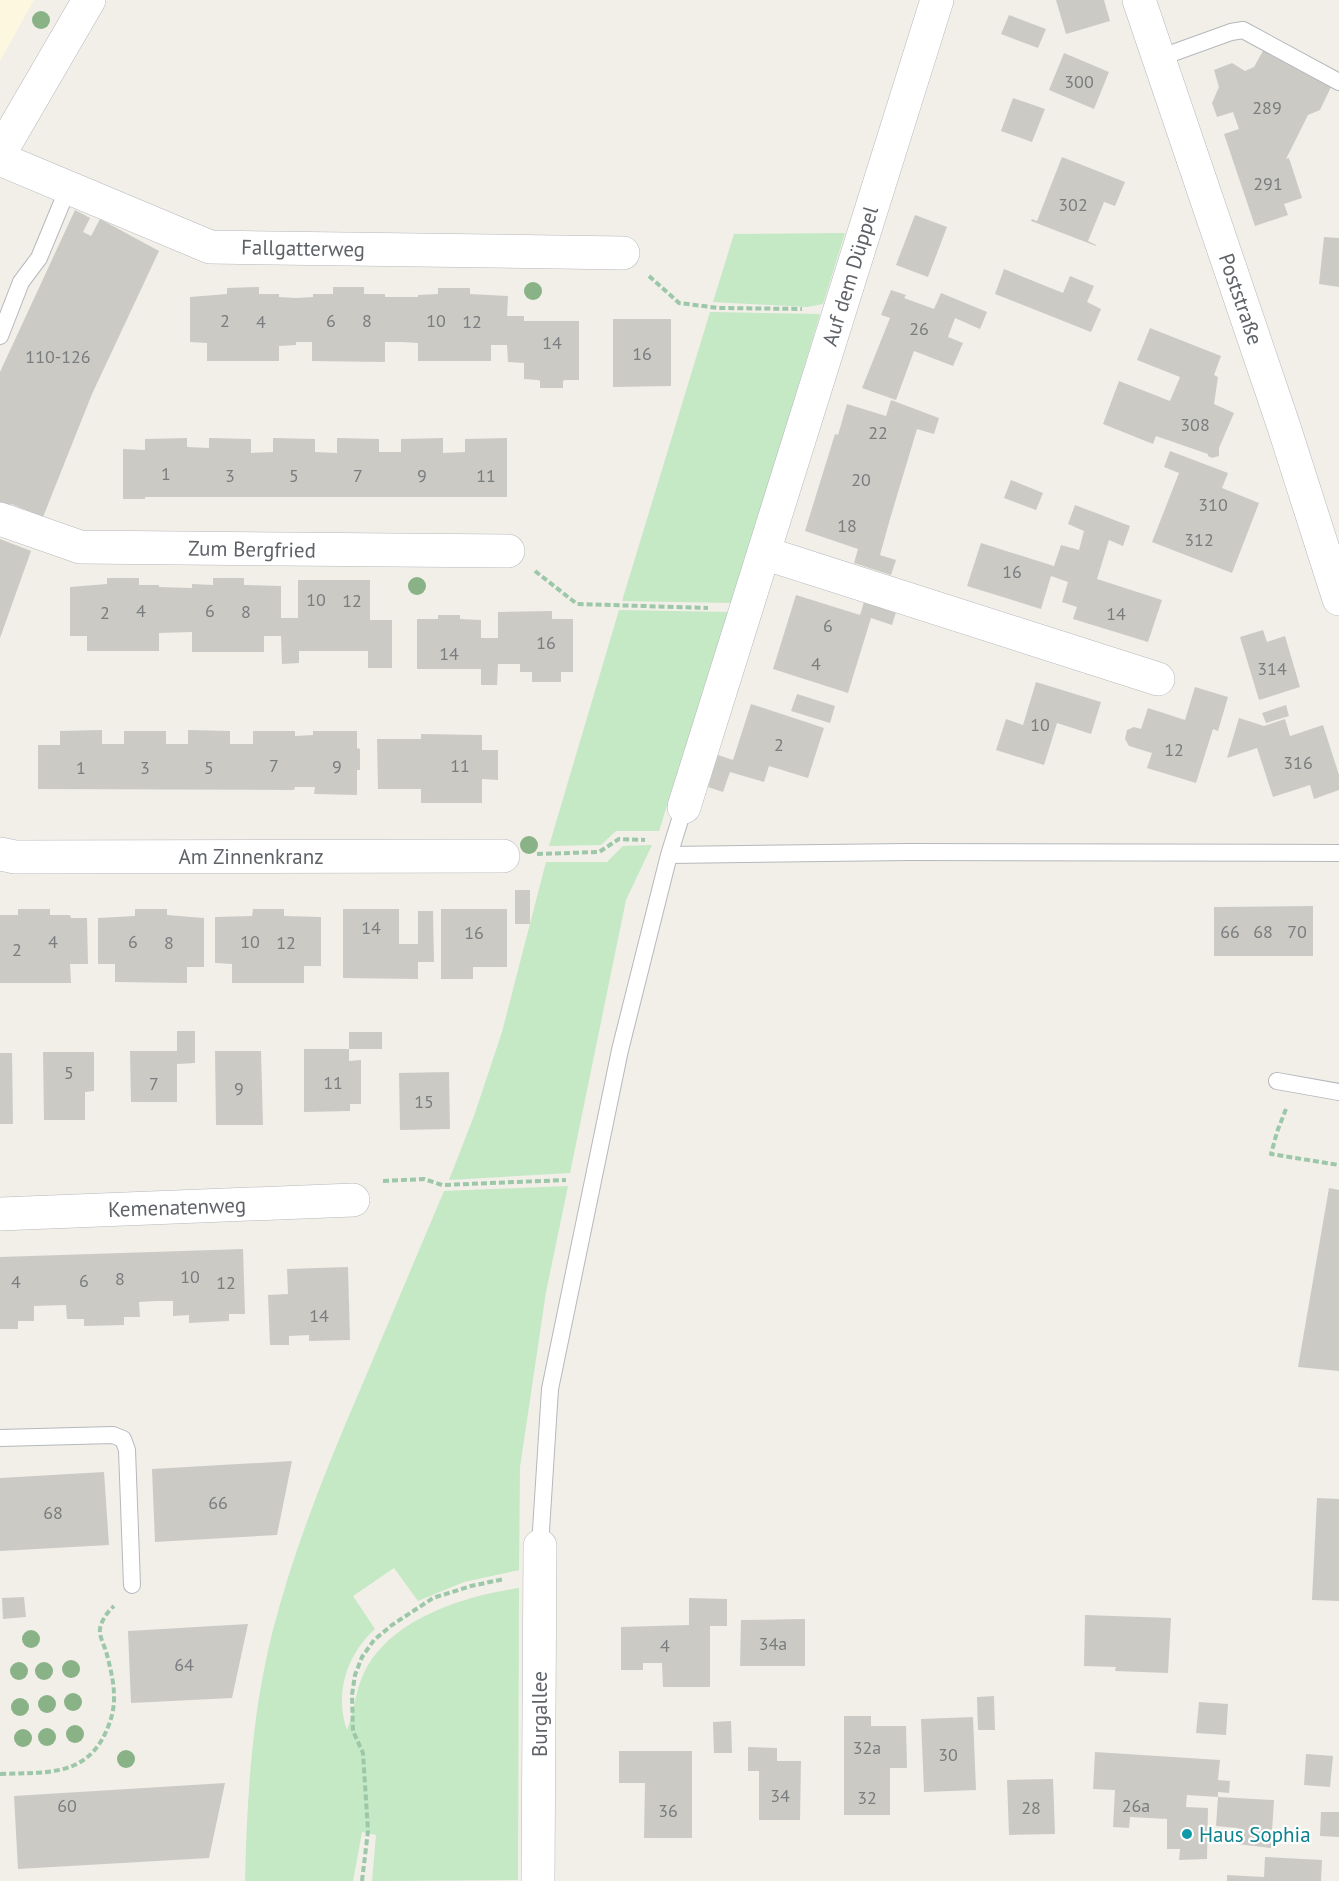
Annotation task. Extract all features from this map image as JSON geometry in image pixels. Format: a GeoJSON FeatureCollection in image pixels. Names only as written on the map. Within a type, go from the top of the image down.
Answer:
{"type":"FeatureCollection","features":[{"type":"Feature","properties":{"kind":"street"},"geometry":{"type":"LineString","coordinates":[[0,153],[89,0]]}},
{"type":"Feature","properties":{"kind":"street","name":"Auf dem Düppel"},"geometry":{"type":"LineString","coordinates":[[684,807],[937,0]]}},
{"type":"Feature","properties":{"kind":"street","name":"Poststraße"},"geometry":{"type":"LineString","coordinates":[[1139,0],[1284,427],[1339,599]]}},
{"type":"Feature","properties":{"kind":"street","name":"Fallgatterweg"},"geometry":{"type":"LineString","coordinates":[[0,159],[210,247],[623,252]]}},
{"type":"Feature","properties":{"kind":"street","name":"Zum Bergfried"},"geometry":{"type":"LineString","coordinates":[[0,519],[80,547],[508,551]]}},
{"type":"Feature","properties":{"kind":"street"},"geometry":{"type":"LineString","coordinates":[[765,553],[1158,679]]}},
{"type":"Feature","properties":{"kind":"street","name":"Am Zinnenkranz"},"geometry":{"type":"LineString","coordinates":[[0,854],[15,857],[503,856]]}},
{"type":"Feature","properties":{"kind":"street","name":"Kemenatenweg"},"geometry":{"type":"LineString","coordinates":[[0,1214],[353,1200]]}},
{"type":"Feature","properties":{"kind":"street","name":"Burgallee"},"geometry":{"type":"LineString","coordinates":[[538,1881],[540,1561]]}},
{"type":"Feature","properties":{"kind":"lane"},"geometry":{"type":"LineString","coordinates":[[1159,58],[1231,32],[1243,30],[1339,82]]}},
{"type":"Feature","properties":{"kind":"lane"},"geometry":{"type":"LineString","coordinates":[[0,336],[21,282],[39,258],[68,188]]}},
{"type":"Feature","properties":{"kind":"lane"},"geometry":{"type":"LineString","coordinates":[[540,1561],[550,1389],[620,1050],[671,848],[684,807]]}},
{"type":"Feature","properties":{"kind":"lane"},"geometry":{"type":"LineString","coordinates":[[671,848],[908,852],[1339,853]]}},
{"type":"Feature","properties":{"kind":"lane"},"geometry":{"type":"LineString","coordinates":[[1277,1081],[1339,1092]]}},
{"type":"Feature","properties":{"kind":"lane"},"geometry":{"type":"LineString","coordinates":[[0,1438],[113,1435],[123,1439],[127,1450],[132,1586]]}},
{"type":"Feature","properties":{"kind":"path"},"geometry":{"type":"LineString","coordinates":[[623,252],[679,303],[718,308],[839,312]]}},
{"type":"Feature","properties":{"kind":"path"},"geometry":{"type":"LineString","coordinates":[[508,551],[577,604],[700,607],[746,611]]}},
{"type":"Feature","properties":{"kind":"path"},"geometry":{"type":"LineString","coordinates":[[503,856],[599,852],[619,839],[671,848]]}},
{"type":"Feature","properties":{"kind":"path"},"geometry":{"type":"LineString","coordinates":[[1299,1085],[1284,1112],[1271,1154],[1339,1164]]}},
{"type":"Feature","properties":{"kind":"path"},"geometry":{"type":"LineString","coordinates":[[353,1200],[384,1179],[424,1179],[442,1185],[594,1179]]}},
{"type":"Feature","properties":{"kind":"path"},"geometry":{"type":"LineString","coordinates":[[362,1881],[368,1831],[363,1753],[353,1731],[352,1695],[355,1675],[362,1657],[374,1640],[392,1625],[433,1598],[491,1581],[540,1561]]}},
{"type":"Feature","properties":{"kind":"path"},"geometry":{"type":"LineString","coordinates":[[0,1774],[52,1772],[73,1766],[91,1757],[103,1739],[114,1712],[115,1693],[100,1630],[108,1612],[132,1586]]}},
{"type":"Feature","properties":{"kind":"shaded area"},"geometry":{"type":"Polygon","coordinates":[[[0,0],[34,0],[0,61],[0,0]]]}},
{"type":"Feature","properties":{"kind":"green space"},"geometry":{"type":"Polygon","coordinates":[[[845,233],[823,304],[807,307],[713,302],[734,234],[845,233]]]}},
{"type":"Feature","properties":{"kind":"green space"},"geometry":{"type":"Polygon","coordinates":[[[710,312],[820,314],[731,603],[622,601],[710,312]]]}},
{"type":"Feature","properties":{"kind":"green space"},"geometry":{"type":"Polygon","coordinates":[[[619,610],[728,612],[659,831],[616,831],[601,845],[549,846],[619,610]]]}},
{"type":"Feature","properties":{"kind":"green space"},"geometry":{"type":"Polygon","coordinates":[[[652,845],[626,900],[570,1173],[449,1180],[474,1116],[502,1032],[546,862],[607,862],[623,846],[652,845]]]}},
{"type":"Feature","properties":{"kind":"green space"},"geometry":{"type":"Polygon","coordinates":[[[568,1186],[546,1292],[520,1467],[519,1570],[464,1582],[418,1601],[394,1568],[353,1596],[375,1629],[365,1639],[350,1662],[343,1689],[343,1716],[347,1730],[361,1680],[372,1659],[387,1642],[406,1627],[450,1605],[473,1597],[519,1588],[518,1880],[372,1881],[376,1835],[362,1832],[353,1881],[245,1881],[247,1817],[255,1723],[266,1661],[282,1598],[325,1474],[444,1191],[568,1186]]]}},
{"type":"Feature","properties":{"kind":"building"},"geometry":{"type":"Polygon","coordinates":[[[1056,0],[1104,0],[1110,21],[1066,34],[1056,0]]]}},
{"type":"Feature","properties":{"kind":"building"},"geometry":{"type":"Polygon","coordinates":[[[1009,15],[1046,29],[1038,48],[1001,34],[1009,15]]]}},
{"type":"Feature","properties":{"kind":"building"},"geometry":{"type":"Polygon","coordinates":[[[1264,49],[1331,87],[1320,110],[1308,115],[1286,159],[1289,158],[1302,198],[1284,204],[1288,215],[1255,226],[1224,134],[1239,129],[1233,112],[1217,117],[1212,103],[1219,87],[1214,70],[1232,63],[1245,71],[1254,67],[1264,49]]]}},
{"type":"Feature","properties":{"kind":"building"},"geometry":{"type":"Polygon","coordinates":[[[1064,53],[1109,72],[1094,109],[1049,90],[1064,53]]]}},
{"type":"Feature","properties":{"kind":"building"},"geometry":{"type":"Polygon","coordinates":[[[1013,98],[1045,109],[1032,142],[1001,131],[1013,98]]]}},
{"type":"Feature","properties":{"kind":"building"},"geometry":{"type":"Polygon","coordinates":[[[1062,157],[1125,182],[1115,206],[1104,202],[1088,241],[1096,246],[1031,221],[1032,219],[1037,221],[1062,157]]]}},
{"type":"Feature","properties":{"kind":"building"},"geometry":{"type":"Polygon","coordinates":[[[75,210],[90,218],[83,232],[91,236],[100,219],[159,251],[92,394],[43,517],[11,504],[10,507],[0,503],[0,372],[75,210]]]}},
{"type":"Feature","properties":{"kind":"building"},"geometry":{"type":"Polygon","coordinates":[[[915,215],[947,227],[928,277],[896,265],[915,215]]]}},
{"type":"Feature","properties":{"kind":"building"},"geometry":{"type":"Polygon","coordinates":[[[1324,237],[1339,238],[1339,287],[1319,284],[1324,237]]]}},
{"type":"Feature","properties":{"kind":"building"},"geometry":{"type":"Polygon","coordinates":[[[1004,269],[1063,293],[1070,276],[1094,286],[1087,302],[1101,309],[1091,332],[995,294],[1004,269]]]}},
{"type":"Feature","properties":{"kind":"building"},"geometry":{"type":"Polygon","coordinates":[[[259,287],[259,294],[279,294],[279,297],[296,298],[313,297],[313,294],[333,294],[333,287],[364,287],[364,294],[385,294],[385,297],[418,297],[418,295],[438,294],[438,288],[470,288],[470,294],[508,296],[507,316],[524,316],[524,321],[579,321],[579,380],[563,381],[563,388],[540,388],[540,381],[524,379],[524,363],[508,362],[507,345],[491,345],[491,361],[418,361],[418,343],[385,342],[385,362],[312,361],[312,342],[296,342],[296,345],[279,346],[279,361],[207,361],[207,343],[190,342],[190,297],[227,294],[227,288],[259,287]]]}},
{"type":"Feature","properties":{"kind":"building"},"geometry":{"type":"Polygon","coordinates":[[[891,290],[906,295],[904,298],[934,309],[941,293],[987,312],[980,329],[955,318],[948,337],[963,343],[953,366],[914,351],[896,400],[862,388],[890,318],[881,315],[891,290]]]}},
{"type":"Feature","properties":{"kind":"building"},"geometry":{"type":"Polygon","coordinates":[[[613,319],[671,319],[671,386],[613,387],[613,319]]]}},
{"type":"Feature","properties":{"kind":"building"},"geometry":{"type":"Polygon","coordinates":[[[1150,328],[1221,356],[1214,375],[1218,377],[1214,404],[1234,413],[1219,448],[1219,456],[1212,458],[1208,454],[1156,436],[1153,444],[1103,424],[1119,381],[1170,401],[1180,377],[1137,360],[1150,328]]]}},
{"type":"Feature","properties":{"kind":"building"},"geometry":{"type":"Polygon","coordinates":[[[891,400],[939,418],[934,434],[917,429],[880,555],[896,560],[891,575],[854,563],[858,549],[805,531],[835,434],[838,435],[847,404],[886,416],[891,400]]]}},
{"type":"Feature","properties":{"kind":"building"},"geometry":{"type":"Polygon","coordinates":[[[187,438],[187,447],[209,448],[209,438],[251,439],[251,453],[273,452],[273,438],[315,439],[315,452],[337,453],[337,438],[379,439],[379,452],[401,452],[401,439],[443,438],[443,453],[465,452],[465,439],[507,438],[507,497],[145,497],[145,499],[123,499],[123,449],[145,450],[145,439],[187,438]]]}},
{"type":"Feature","properties":{"kind":"building"},"geometry":{"type":"Polygon","coordinates":[[[1170,451],[1228,473],[1222,488],[1259,503],[1232,573],[1152,542],[1179,473],[1164,467],[1170,451]]]}},
{"type":"Feature","properties":{"kind":"building"},"geometry":{"type":"Polygon","coordinates":[[[1011,480],[1043,493],[1036,510],[1004,498],[1011,480]]]}},
{"type":"Feature","properties":{"kind":"building"},"geometry":{"type":"Polygon","coordinates":[[[1075,505],[1130,526],[1123,546],[1109,540],[1097,579],[1162,600],[1148,642],[1073,619],[1077,607],[1062,602],[1068,582],[1051,576],[1041,609],[967,586],[981,543],[1054,566],[1061,545],[1079,550],[1084,531],[1068,524],[1075,505]]]}},
{"type":"Feature","properties":{"kind":"building"},"geometry":{"type":"Polygon","coordinates":[[[0,539],[31,551],[0,638],[0,539]]]}},
{"type":"Feature","properties":{"kind":"building"},"geometry":{"type":"Polygon","coordinates":[[[107,578],[139,578],[139,585],[159,585],[159,587],[192,588],[192,584],[213,585],[213,578],[244,578],[244,585],[281,586],[281,618],[298,618],[298,580],[370,580],[370,620],[392,620],[392,668],[368,668],[368,651],[299,651],[299,663],[282,664],[281,636],[264,636],[264,652],[192,652],[192,632],[159,633],[159,651],[87,651],[87,636],[70,636],[70,587],[107,584],[107,578]]]}},
{"type":"Feature","properties":{"kind":"building"},"geometry":{"type":"Polygon","coordinates":[[[796,595],[860,615],[865,599],[897,609],[892,625],[871,618],[848,693],[773,669],[796,595]]]}},
{"type":"Feature","properties":{"kind":"building"},"geometry":{"type":"Polygon","coordinates":[[[552,611],[552,619],[573,619],[573,672],[561,672],[561,682],[532,682],[532,672],[520,672],[520,664],[498,664],[497,685],[481,685],[481,669],[417,669],[417,619],[438,619],[438,615],[460,615],[460,619],[481,620],[481,638],[498,638],[498,612],[552,611]]]}},
{"type":"Feature","properties":{"kind":"building"},"geometry":{"type":"Polygon","coordinates":[[[1263,630],[1267,642],[1285,636],[1300,687],[1259,700],[1240,637],[1263,630]]]}},
{"type":"Feature","properties":{"kind":"building"},"geometry":{"type":"Polygon","coordinates":[[[1036,682],[1101,702],[1091,734],[1057,723],[1044,765],[996,750],[1006,719],[1023,725],[1036,682]]]}},
{"type":"Feature","properties":{"kind":"building"},"geometry":{"type":"Polygon","coordinates":[[[1195,687],[1228,697],[1218,731],[1213,729],[1196,783],[1147,768],[1152,753],[1129,746],[1125,739],[1127,730],[1134,727],[1141,729],[1148,708],[1185,720],[1195,687]]]}},
{"type":"Feature","properties":{"kind":"building"},"geometry":{"type":"Polygon","coordinates":[[[797,694],[835,706],[830,723],[791,711],[797,694]]]}},
{"type":"Feature","properties":{"kind":"building"},"geometry":{"type":"Polygon","coordinates":[[[751,704],[824,728],[808,778],[769,766],[764,782],[730,772],[723,792],[708,787],[718,755],[733,760],[751,704]]]}},
{"type":"Feature","properties":{"kind":"building"},"geometry":{"type":"Polygon","coordinates":[[[1286,705],[1289,716],[1266,723],[1262,713],[1286,705]]]}},
{"type":"Feature","properties":{"kind":"building"},"geometry":{"type":"Polygon","coordinates":[[[1239,718],[1264,726],[1285,719],[1290,736],[1323,725],[1339,775],[1339,790],[1314,799],[1310,785],[1273,797],[1257,748],[1227,758],[1239,718]]]}},
{"type":"Feature","properties":{"kind":"building"},"geometry":{"type":"Polygon","coordinates":[[[102,730],[102,744],[124,744],[124,731],[166,731],[166,744],[188,744],[188,730],[230,731],[230,744],[253,744],[253,731],[295,731],[295,736],[313,735],[313,731],[357,731],[360,770],[357,770],[357,795],[314,794],[315,787],[295,787],[294,790],[38,789],[38,745],[60,745],[60,731],[102,730]]]}},
{"type":"Feature","properties":{"kind":"building"},"geometry":{"type":"Polygon","coordinates":[[[421,734],[482,735],[482,750],[498,750],[498,780],[482,779],[482,803],[421,803],[421,789],[378,789],[377,739],[421,739],[421,734]]]}},
{"type":"Feature","properties":{"kind":"building"},"geometry":{"type":"Polygon","coordinates":[[[515,890],[530,890],[530,924],[515,924],[515,890]]]}},
{"type":"Feature","properties":{"kind":"building"},"geometry":{"type":"Polygon","coordinates":[[[1313,906],[1313,956],[1214,956],[1214,907],[1313,906]]]}},
{"type":"Feature","properties":{"kind":"building"},"geometry":{"type":"Polygon","coordinates":[[[18,909],[50,909],[50,915],[87,918],[88,964],[70,964],[71,983],[0,983],[0,915],[18,915],[18,909]]]}},
{"type":"Feature","properties":{"kind":"building"},"geometry":{"type":"Polygon","coordinates":[[[135,909],[167,909],[167,915],[204,918],[204,967],[187,967],[187,983],[115,982],[115,964],[98,964],[98,918],[135,916],[135,909]]]}},
{"type":"Feature","properties":{"kind":"building"},"geometry":{"type":"Polygon","coordinates":[[[253,909],[284,909],[284,916],[321,917],[321,966],[304,966],[304,983],[232,983],[232,964],[215,963],[215,917],[252,916],[253,909]]]}},
{"type":"Feature","properties":{"kind":"building"},"geometry":{"type":"Polygon","coordinates":[[[343,909],[399,909],[399,944],[418,944],[418,911],[433,911],[434,962],[418,962],[418,979],[343,978],[343,909]]]}},
{"type":"Feature","properties":{"kind":"building"},"geometry":{"type":"Polygon","coordinates":[[[441,909],[507,909],[507,967],[473,967],[473,979],[441,979],[441,909]]]}},
{"type":"Feature","properties":{"kind":"building"},"geometry":{"type":"Polygon","coordinates":[[[177,1031],[195,1031],[195,1063],[177,1064],[177,1102],[131,1102],[130,1051],[177,1051],[177,1031]]]}},
{"type":"Feature","properties":{"kind":"building"},"geometry":{"type":"Polygon","coordinates":[[[349,1032],[382,1032],[382,1049],[349,1049],[349,1032]]]}},
{"type":"Feature","properties":{"kind":"building"},"geometry":{"type":"Polygon","coordinates":[[[304,1049],[349,1049],[349,1061],[361,1060],[361,1104],[350,1104],[350,1111],[304,1112],[304,1049]]]}},
{"type":"Feature","properties":{"kind":"building"},"geometry":{"type":"Polygon","coordinates":[[[215,1051],[261,1051],[263,1125],[216,1125],[215,1051]]]}},
{"type":"Feature","properties":{"kind":"building"},"geometry":{"type":"Polygon","coordinates":[[[43,1052],[94,1052],[94,1091],[85,1092],[85,1120],[44,1120],[43,1052]]]}},
{"type":"Feature","properties":{"kind":"building"},"geometry":{"type":"Polygon","coordinates":[[[0,1053],[12,1053],[13,1124],[0,1124],[0,1053]]]}},
{"type":"Feature","properties":{"kind":"building"},"geometry":{"type":"Polygon","coordinates":[[[449,1072],[450,1129],[400,1130],[399,1073],[449,1072]]]}},
{"type":"Feature","properties":{"kind":"building"},"geometry":{"type":"Polygon","coordinates":[[[1329,1188],[1339,1190],[1339,1371],[1298,1367],[1329,1188]]]}},
{"type":"Feature","properties":{"kind":"building"},"geometry":{"type":"Polygon","coordinates":[[[243,1249],[245,1314],[229,1314],[229,1321],[189,1323],[189,1315],[173,1316],[173,1301],[156,1301],[139,1302],[140,1317],[124,1317],[124,1325],[84,1326],[84,1319],[67,1319],[66,1305],[34,1306],[34,1321],[18,1321],[18,1329],[0,1329],[0,1257],[243,1249]]]}},
{"type":"Feature","properties":{"kind":"building"},"geometry":{"type":"Polygon","coordinates":[[[348,1267],[350,1340],[309,1341],[309,1335],[289,1336],[289,1345],[270,1345],[268,1295],[288,1294],[287,1269],[348,1267]]]}},
{"type":"Feature","properties":{"kind":"building"},"geometry":{"type":"Polygon","coordinates":[[[292,1461],[277,1535],[155,1542],[152,1469],[292,1461]]]}},
{"type":"Feature","properties":{"kind":"building"},"geometry":{"type":"Polygon","coordinates":[[[104,1472],[109,1545],[0,1551],[0,1478],[104,1472]]]}},
{"type":"Feature","properties":{"kind":"building"},"geometry":{"type":"Polygon","coordinates":[[[1317,1498],[1339,1499],[1339,1601],[1312,1600],[1317,1498]]]}},
{"type":"Feature","properties":{"kind":"building"},"geometry":{"type":"Polygon","coordinates":[[[24,1597],[26,1617],[3,1619],[2,1598],[24,1597]]]}},
{"type":"Feature","properties":{"kind":"building"},"geometry":{"type":"Polygon","coordinates":[[[689,1598],[727,1599],[727,1626],[710,1626],[710,1687],[663,1687],[662,1663],[643,1663],[643,1670],[621,1670],[621,1627],[689,1625],[689,1598]]]}},
{"type":"Feature","properties":{"kind":"building"},"geometry":{"type":"Polygon","coordinates":[[[1085,1615],[1171,1618],[1168,1673],[1115,1671],[1116,1667],[1084,1666],[1085,1615]]]}},
{"type":"Feature","properties":{"kind":"building"},"geometry":{"type":"Polygon","coordinates":[[[805,1619],[805,1666],[740,1666],[741,1620],[805,1619]]]}},
{"type":"Feature","properties":{"kind":"building"},"geometry":{"type":"Polygon","coordinates":[[[248,1624],[232,1698],[131,1703],[128,1631],[248,1624]]]}},
{"type":"Feature","properties":{"kind":"building"},"geometry":{"type":"Polygon","coordinates":[[[994,1696],[995,1730],[978,1730],[977,1697],[994,1696]]]}},
{"type":"Feature","properties":{"kind":"building"},"geometry":{"type":"Polygon","coordinates":[[[1199,1702],[1228,1704],[1226,1735],[1196,1733],[1199,1702]]]}},
{"type":"Feature","properties":{"kind":"building"},"geometry":{"type":"Polygon","coordinates":[[[844,1716],[871,1716],[871,1726],[906,1726],[907,1768],[890,1768],[890,1815],[844,1815],[844,1716]]]}},
{"type":"Feature","properties":{"kind":"building"},"geometry":{"type":"Polygon","coordinates":[[[973,1717],[976,1790],[924,1792],[921,1719],[973,1717]]]}},
{"type":"Feature","properties":{"kind":"building"},"geometry":{"type":"Polygon","coordinates":[[[731,1721],[732,1753],[714,1753],[713,1722],[731,1721]]]}},
{"type":"Feature","properties":{"kind":"building"},"geometry":{"type":"Polygon","coordinates":[[[748,1747],[777,1748],[777,1761],[801,1761],[800,1820],[759,1820],[759,1771],[748,1771],[748,1747]]]}},
{"type":"Feature","properties":{"kind":"building"},"geometry":{"type":"Polygon","coordinates":[[[619,1751],[692,1751],[692,1838],[644,1838],[645,1783],[619,1783],[619,1751]]]}},
{"type":"Feature","properties":{"kind":"building"},"geometry":{"type":"Polygon","coordinates":[[[1095,1752],[1220,1760],[1218,1780],[1230,1781],[1229,1793],[1218,1792],[1218,1797],[1187,1795],[1186,1807],[1208,1808],[1207,1859],[1179,1860],[1180,1849],[1167,1849],[1167,1819],[1130,1817],[1129,1828],[1113,1827],[1115,1790],[1093,1789],[1095,1752]]]}},
{"type":"Feature","properties":{"kind":"building"},"geometry":{"type":"Polygon","coordinates":[[[1306,1754],[1333,1756],[1330,1787],[1304,1785],[1306,1754]]]}},
{"type":"Feature","properties":{"kind":"building"},"geometry":{"type":"Polygon","coordinates":[[[1053,1779],[1055,1834],[1009,1835],[1007,1780],[1053,1779]]]}},
{"type":"Feature","properties":{"kind":"building"},"geometry":{"type":"Polygon","coordinates":[[[225,1783],[209,1858],[18,1869],[14,1796],[225,1783]]]}},
{"type":"Feature","properties":{"kind":"building"},"geometry":{"type":"Polygon","coordinates":[[[1218,1797],[1274,1800],[1271,1848],[1237,1844],[1238,1828],[1216,1826],[1218,1797]]]}},
{"type":"Feature","properties":{"kind":"building"},"geometry":{"type":"Polygon","coordinates":[[[1321,1812],[1339,1812],[1339,1837],[1320,1836],[1321,1812]]]}},
{"type":"Feature","properties":{"kind":"building"},"geometry":{"type":"Polygon","coordinates":[[[1265,1857],[1322,1860],[1321,1881],[1227,1881],[1227,1875],[1264,1877],[1265,1857]]]}},
{"type":"Feature","properties":{"kind":"place","name":"Haus Sophia"},"geometry":{"type":"Point","coordinates":[1187,1834]}}]}
